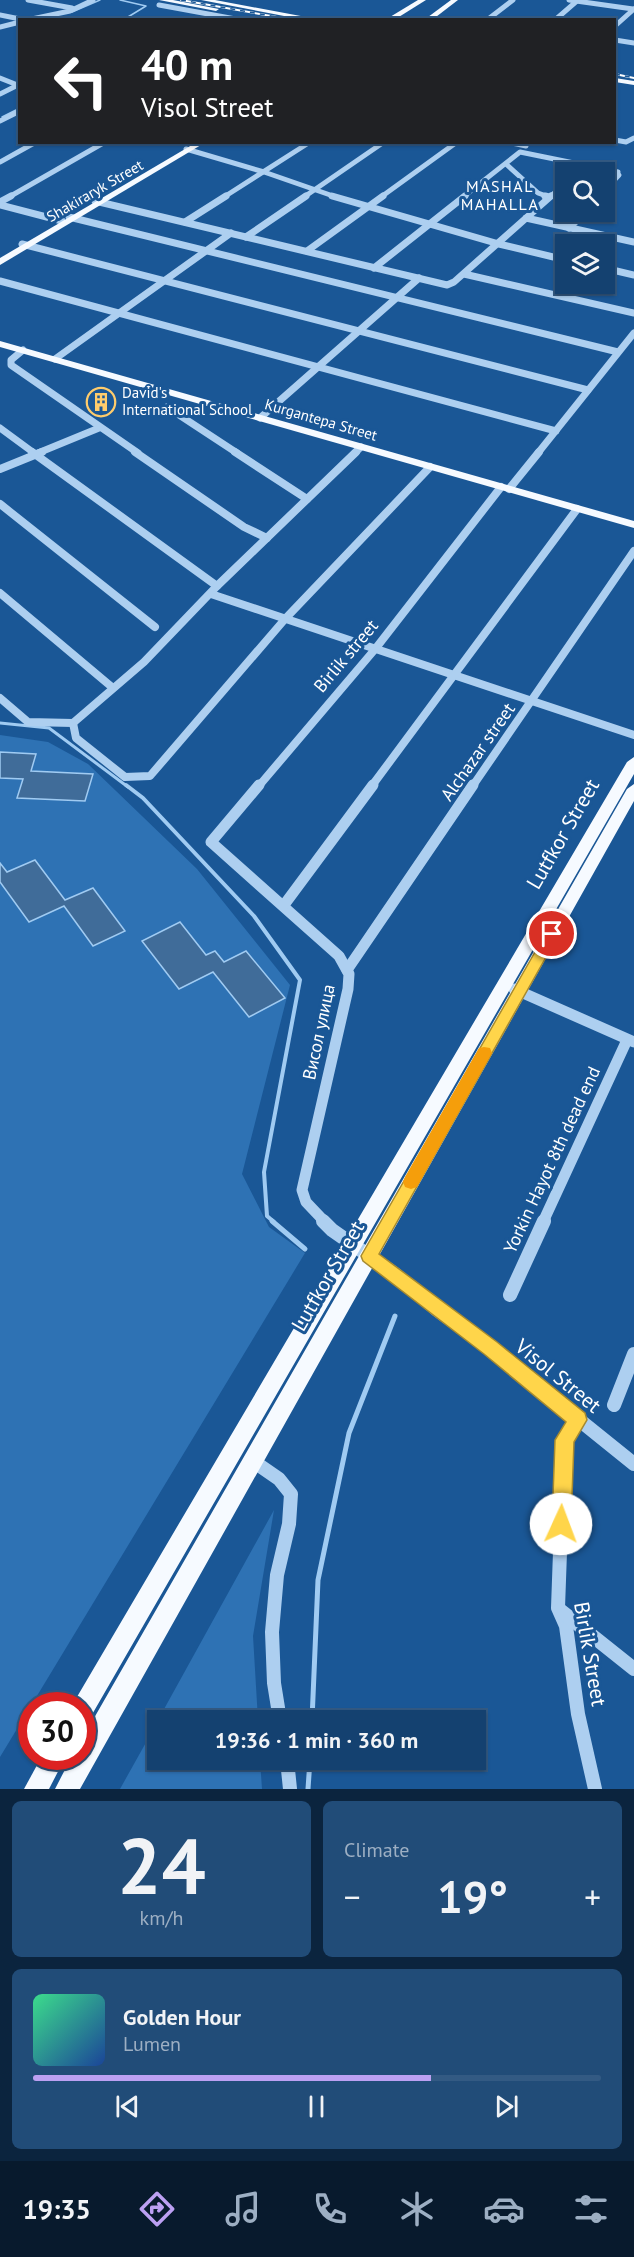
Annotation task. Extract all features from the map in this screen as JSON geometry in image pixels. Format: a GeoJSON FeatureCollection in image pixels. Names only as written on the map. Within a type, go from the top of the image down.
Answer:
{"type":"FeatureCollection","features":[{"type":"Feature","properties":{"kind":"main road"},"geometry":{"type":"LineString","coordinates":[[204,0],[307,18]]}},
{"type":"Feature","properties":{"kind":"main road"},"geometry":{"type":"LineString","coordinates":[[392,18],[423,0]]}},
{"type":"Feature","properties":{"kind":"main road"},"geometry":{"type":"LineString","coordinates":[[430,18],[455,0]]}},
{"type":"Feature","properties":{"kind":"main road"},"geometry":{"type":"LineString","coordinates":[[160,2],[263,18]]}},
{"type":"Feature","properties":{"kind":"main road"},"geometry":{"type":"LineString","coordinates":[[224,11],[237,6]]}},
{"type":"Feature","properties":{"kind":"main road"},"geometry":{"type":"LineString","coordinates":[[616,80],[634,83]]}},
{"type":"Feature","properties":{"kind":"main road","name":"Shakiraryk Street"},"geometry":{"type":"LineString","coordinates":[[0,262],[191,147]]}},
{"type":"Feature","properties":{"kind":"main road","name":"Shakiraryk Street"},"geometry":{"type":"LineString","coordinates":[[0,257],[25,245]]}},
{"type":"Feature","properties":{"kind":"main road","name":"Kurgantepa Street"},"geometry":{"type":"LineString","coordinates":[[0,339],[57,358]]}},
{"type":"Feature","properties":{"kind":"main road","name":"Kurgantepa Street"},"geometry":{"type":"LineString","coordinates":[[0,344],[57,358],[633,522]]}},
{"type":"Feature","properties":{"kind":"main road","name":"Kurgantepa Street"},"geometry":{"type":"LineString","coordinates":[[262,416],[430,467],[507,487],[577,509],[633,522]]}},
{"type":"Feature","properties":{"kind":"main road","name":"Lutfkor Street"},"geometry":{"type":"LineString","coordinates":[[93,1692],[361,1251],[512,988],[627,798],[634,762]]}},
{"type":"Feature","properties":{"kind":"main road","name":"Lutfkor Street"},"geometry":{"type":"LineString","coordinates":[[67,1789],[253,1461],[361,1251]]}},
{"type":"Feature","properties":{"kind":"main road"},"geometry":{"type":"LineString","coordinates":[[36,1789],[47,1770]]}},
{"type":"Feature","properties":{"kind":"street"},"geometry":{"type":"LineString","coordinates":[[28,0],[75,9]]}},
{"type":"Feature","properties":{"kind":"street"},"geometry":{"type":"LineString","coordinates":[[35,18],[75,9],[93,0]]}},
{"type":"Feature","properties":{"kind":"street"},"geometry":{"type":"LineString","coordinates":[[490,18],[513,0]]}},
{"type":"Feature","properties":{"kind":"street"},"geometry":{"type":"LineString","coordinates":[[569,0],[634,9]]}},
{"type":"Feature","properties":{"kind":"street"},"geometry":{"type":"LineString","coordinates":[[557,18],[578,1]]}},
{"type":"Feature","properties":{"kind":"street"},"geometry":{"type":"LineString","coordinates":[[160,2],[232,18]]}},
{"type":"Feature","properties":{"kind":"street"},"geometry":{"type":"LineString","coordinates":[[616,25],[634,9]]}},
{"type":"Feature","properties":{"kind":"street"},"geometry":{"type":"LineString","coordinates":[[0,15],[18,18]]}},
{"type":"Feature","properties":{"kind":"street"},"geometry":{"type":"LineString","coordinates":[[620,21],[627,22]]}},
{"type":"Feature","properties":{"kind":"street"},"geometry":{"type":"LineString","coordinates":[[0,27],[18,22]]}},
{"type":"Feature","properties":{"kind":"street"},"geometry":{"type":"LineString","coordinates":[[616,40],[634,43]]}},
{"type":"Feature","properties":{"kind":"street"},"geometry":{"type":"LineString","coordinates":[[0,78],[18,86]]}},
{"type":"Feature","properties":{"kind":"street"},"geometry":{"type":"LineString","coordinates":[[0,94],[18,86]]}},
{"type":"Feature","properties":{"kind":"street"},"geometry":{"type":"LineString","coordinates":[[0,114],[18,105]]}},
{"type":"Feature","properties":{"kind":"street"},"geometry":{"type":"LineString","coordinates":[[0,121],[18,112]]}},
{"type":"Feature","properties":{"kind":"street"},"geometry":{"type":"LineString","coordinates":[[616,140],[626,142],[634,138]]}},
{"type":"Feature","properties":{"kind":"street"},"geometry":{"type":"LineString","coordinates":[[0,162],[32,144]]}},
{"type":"Feature","properties":{"kind":"street"},"geometry":{"type":"LineString","coordinates":[[0,203],[102,144]]}},
{"type":"Feature","properties":{"kind":"street"},"geometry":{"type":"LineString","coordinates":[[185,222],[307,144]]}},
{"type":"Feature","properties":{"kind":"street"},"geometry":{"type":"LineString","coordinates":[[246,237],[381,144]]}},
{"type":"Feature","properties":{"kind":"street"},"geometry":{"type":"LineString","coordinates":[[306,251],[454,144]]}},
{"type":"Feature","properties":{"kind":"street"},"geometry":{"type":"LineString","coordinates":[[516,144],[526,146]]}},
{"type":"Feature","properties":{"kind":"street"},"geometry":{"type":"LineString","coordinates":[[191,147],[315,190],[499,244],[555,257]]}},
{"type":"Feature","properties":{"kind":"street"},"geometry":{"type":"LineString","coordinates":[[374,268],[520,152],[569,162]]}},
{"type":"Feature","properties":{"kind":"street"},"geometry":{"type":"LineString","coordinates":[[506,164],[538,193],[549,197]]}},
{"type":"Feature","properties":{"kind":"street"},"geometry":{"type":"LineString","coordinates":[[98,202],[447,285],[464,274],[499,244],[555,192]]}},
{"type":"Feature","properties":{"kind":"street"},"geometry":{"type":"LineString","coordinates":[[0,203],[207,251],[618,352]]}},
{"type":"Feature","properties":{"kind":"street"},"geometry":{"type":"LineString","coordinates":[[526,218],[634,242]]}},
{"type":"Feature","properties":{"kind":"street"},"geometry":{"type":"LineString","coordinates":[[569,228],[575,222]]}},
{"type":"Feature","properties":{"kind":"street"},"geometry":{"type":"LineString","coordinates":[[57,358],[166,282],[231,233]]}},
{"type":"Feature","properties":{"kind":"street"},"geometry":{"type":"LineString","coordinates":[[25,245],[588,390]]}},
{"type":"Feature","properties":{"kind":"street"},"geometry":{"type":"LineString","coordinates":[[615,271],[634,275]]}},
{"type":"Feature","properties":{"kind":"street"},"geometry":{"type":"LineString","coordinates":[[464,274],[634,313]]}},
{"type":"Feature","properties":{"kind":"street"},"geometry":{"type":"LineString","coordinates":[[262,416],[419,278]]}},
{"type":"Feature","properties":{"kind":"street"},"geometry":{"type":"LineString","coordinates":[[0,281],[556,431]]}},
{"type":"Feature","properties":{"kind":"street","name":"Birlik street"},"geometry":{"type":"LineString","coordinates":[[211,842],[376,648],[634,333]]}},
{"type":"Feature","properties":{"kind":"street"},"geometry":{"type":"LineString","coordinates":[[23,350],[10,360],[11,365],[244,527],[267,538]]}},
{"type":"Feature","properties":{"kind":"street"},"geometry":{"type":"LineString","coordinates":[[167,407],[307,499]]}},
{"type":"Feature","properties":{"kind":"street"},"geometry":{"type":"LineString","coordinates":[[0,428],[214,590],[285,619],[634,735]]}},
{"type":"Feature","properties":{"kind":"street"},"geometry":{"type":"LineString","coordinates":[[0,469],[99,428]]}},
{"type":"Feature","properties":{"kind":"street"},"geometry":{"type":"LineString","coordinates":[[0,698],[28,722],[73,723],[144,662],[214,590],[362,447]]}},
{"type":"Feature","properties":{"kind":"street"},"geometry":{"type":"LineString","coordinates":[[73,723],[76,738],[125,777],[150,776],[285,619],[430,467]]}},
{"type":"Feature","properties":{"kind":"street"},"geometry":{"type":"LineString","coordinates":[[0,504],[155,627]]}},
{"type":"Feature","properties":{"kind":"street"},"geometry":{"type":"LineString","coordinates":[[284,905],[577,509]]}},
{"type":"Feature","properties":{"kind":"street","name":"Alchazar street"},"geometry":{"type":"LineString","coordinates":[[347,970],[634,551]]}},
{"type":"Feature","properties":{"kind":"street"},"geometry":{"type":"LineString","coordinates":[[0,593],[113,688]]}},
{"type":"Feature","properties":{"kind":"street","name":"Висол улица"},"geometry":{"type":"LineString","coordinates":[[211,842],[339,956],[347,970],[348,989],[302,1190],[303,1198],[312,1210],[332,1230],[361,1251]]}},
{"type":"Feature","properties":{"kind":"street"},"geometry":{"type":"LineString","coordinates":[[512,988],[631,1041]]}},
{"type":"Feature","properties":{"kind":"street","name":"Yorkin Hayot 8th dead end"},"geometry":{"type":"LineString","coordinates":[[510,1295],[631,1041]]}},
{"type":"Feature","properties":{"kind":"street","name":"Visol Street"},"geometry":{"type":"LineString","coordinates":[[361,1251],[490,1348],[634,1464]]}},
{"type":"Feature","properties":{"kind":"street"},"geometry":{"type":"LineString","coordinates":[[614,1405],[634,1353]]}},
{"type":"Feature","properties":{"kind":"street","name":"Birlik Street"},"geometry":{"type":"LineString","coordinates":[[578,1420],[564,1440],[558,1608],[566,1626],[578,1714],[595,1789]]}},
{"type":"Feature","properties":{"kind":"street"},"geometry":{"type":"LineString","coordinates":[[253,1461],[279,1479],[291,1494],[290,1524],[277,1575],[272,1632],[274,1683],[278,1710]]}},
{"type":"Feature","properties":{"kind":"street"},"geometry":{"type":"LineString","coordinates":[[558,1608],[634,1669]]}},
{"type":"Feature","properties":{"kind":"street"},"geometry":{"type":"LineString","coordinates":[[288,1770],[290,1789]]}},
{"type":"Feature","properties":{"kind":"shaded area"},"geometry":{"type":"Polygon","coordinates":[[[0,735],[48,742],[88,764],[197,869],[290,985],[242,1174],[269,1227],[305,1253],[39,1692],[18,1692],[18,1727],[0,1757],[0,735]]]}},
{"type":"Feature","properties":{"kind":"shaded area"},"geometry":{"type":"Polygon","coordinates":[[[0,752],[36,754],[31,771],[93,774],[85,801],[17,798],[23,779],[0,778],[0,752]]]}},
{"type":"Feature","properties":{"kind":"shaded area"},"geometry":{"type":"Polygon","coordinates":[[[35,860],[65,900],[93,888],[125,931],[93,946],[64,906],[29,922],[0,882],[0,863],[7,872],[35,860]]]}},
{"type":"Feature","properties":{"kind":"shaded area"},"geometry":{"type":"Polygon","coordinates":[[[180,922],[206,955],[215,951],[224,962],[246,951],[285,998],[249,1017],[213,972],[179,989],[142,941],[180,922]]]}},
{"type":"Feature","properties":{"kind":"shaded area"},"geometry":{"type":"Polygon","coordinates":[[[274,1510],[253,1636],[257,1710],[164,1710],[274,1510]]]}},
{"type":"Feature","properties":{"kind":"shaded area"},"geometry":{"type":"Polygon","coordinates":[[[147,1741],[147,1770],[261,1770],[262,1789],[120,1789],[147,1741]]]}},
{"type":"Feature","properties":{"kind":"waterway"},"geometry":{"type":"LineString","coordinates":[[72,12],[100,0]]}},
{"type":"Feature","properties":{"kind":"waterway"},"geometry":{"type":"LineString","coordinates":[[120,0],[146,6],[126,18]]}},
{"type":"Feature","properties":{"kind":"waterway"},"geometry":{"type":"LineString","coordinates":[[2,117],[18,109]]}},
{"type":"Feature","properties":{"kind":"waterway"},"geometry":{"type":"LineString","coordinates":[[0,723],[49,728],[128,787]]}},
{"type":"Feature","properties":{"kind":"waterway"},"geometry":{"type":"LineString","coordinates":[[126,785],[143,798],[254,916],[300,980],[264,1172],[267,1216],[274,1222]]}},
{"type":"Feature","properties":{"kind":"waterway"},"geometry":{"type":"LineString","coordinates":[[272,1221],[305,1249]]}},
{"type":"Feature","properties":{"kind":"waterway"},"geometry":{"type":"LineString","coordinates":[[312,1710],[318,1580],[349,1433],[395,1316]]}},
{"type":"Feature","properties":{"kind":"waterway"},"geometry":{"type":"LineString","coordinates":[[308,1789],[309,1770]]}},
{"type":"Feature","properties":{"kind":"railway"},"geometry":{"type":"LineString","coordinates":[[181,0],[283,18]]}},
{"type":"Feature","properties":{"kind":"railway"},"geometry":{"type":"LineString","coordinates":[[616,74],[634,78]]}},
{"type":"Feature","properties":{"kind":"slow traffic"},"geometry":{"type":"LineString","coordinates":[[411,1182],[484,1053]]}},
{"type":"Feature","properties":{"kind":"place","name":"David's International School"},"geometry":{"type":"Point","coordinates":[101,402]}},
{"type":"Feature","properties":{"kind":"district","name":"MASHAL MAHALLA"},"geometry":{"type":"Point","coordinates":[500,195]}},
{"type":"Feature","properties":{"kind":"route"},"geometry":{"type":"LineString","coordinates":[[552,934],[369,1256],[490,1348],[578,1420],[564,1440],[561,1524]]}}]}
